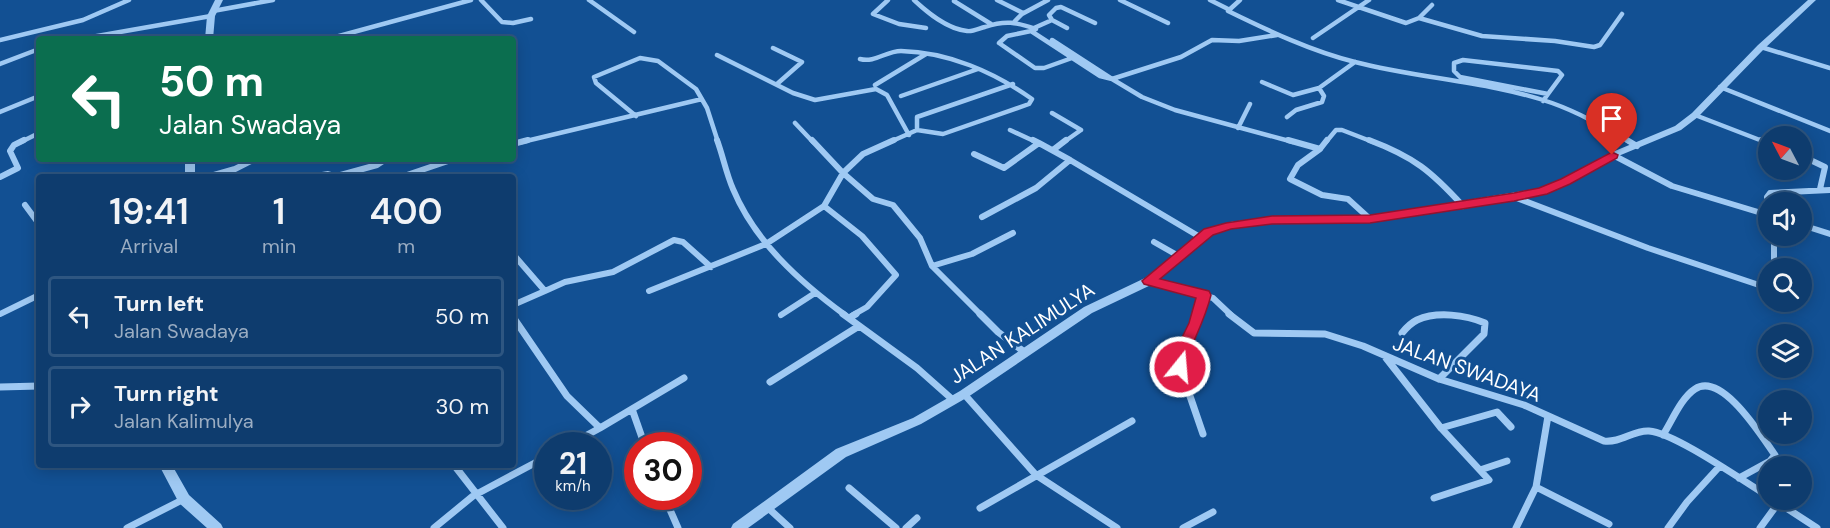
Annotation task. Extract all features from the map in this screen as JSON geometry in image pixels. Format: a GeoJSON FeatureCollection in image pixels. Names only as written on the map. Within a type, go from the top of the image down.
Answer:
{"type":"FeatureCollection","features":[{"type":"Feature","properties":{"kind":"street"},"geometry":{"type":"LineString","coordinates":[[0,40],[83,20],[129,0]]}},
{"type":"Feature","properties":{"kind":"street"},"geometry":{"type":"LineString","coordinates":[[209,36],[212,13],[219,0]]}},
{"type":"Feature","properties":{"kind":"street"},"geometry":{"type":"LineString","coordinates":[[95,36],[273,0]]}},
{"type":"Feature","properties":{"kind":"street"},"geometry":{"type":"LineString","coordinates":[[338,36],[455,2],[471,0]]}},
{"type":"Feature","properties":{"kind":"street"},"geometry":{"type":"LineString","coordinates":[[481,0],[500,23],[509,24],[531,19]]}},
{"type":"Feature","properties":{"kind":"street"},"geometry":{"type":"LineString","coordinates":[[589,0],[634,32]]}},
{"type":"Feature","properties":{"kind":"street"},"geometry":{"type":"LineString","coordinates":[[888,0],[873,14],[916,28],[926,28]]}},
{"type":"Feature","properties":{"kind":"street"},"geometry":{"type":"LineString","coordinates":[[915,0],[929,14],[952,27],[969,32],[991,24],[1015,21],[1034,28],[1142,97],[1175,110],[1320,149]]}},
{"type":"Feature","properties":{"kind":"street"},"geometry":{"type":"LineString","coordinates":[[997,0],[1023,13]]}},
{"type":"Feature","properties":{"kind":"street"},"geometry":{"type":"LineString","coordinates":[[1015,21],[1023,13],[1045,4],[1048,0]]}},
{"type":"Feature","properties":{"kind":"street"},"geometry":{"type":"LineString","coordinates":[[1120,0],[1168,23]]}},
{"type":"Feature","properties":{"kind":"street"},"geometry":{"type":"LineString","coordinates":[[1210,0],[1277,35],[1355,62],[1450,79],[1544,101],[1578,112],[1637,146]]}},
{"type":"Feature","properties":{"kind":"street"},"geometry":{"type":"LineString","coordinates":[[1228,9],[1240,0]]}},
{"type":"Feature","properties":{"kind":"street"},"geometry":{"type":"LineString","coordinates":[[1338,0],[1406,23],[1419,18],[1432,5]]}},
{"type":"Feature","properties":{"kind":"street"},"geometry":{"type":"LineString","coordinates":[[1312,38],[1369,0]]}},
{"type":"Feature","properties":{"kind":"street","name":"JALAN KALIMULYA"},"geometry":{"type":"LineString","coordinates":[[738,528],[841,453],[916,421],[958,397],[1023,351],[1088,310],[1149,281],[1204,234],[1230,225],[1272,220],[1370,219],[1462,206],[1543,191],[1566,182],[1612,155],[1678,128],[1812,0]]}},
{"type":"Feature","properties":{"kind":"street"},"geometry":{"type":"LineString","coordinates":[[954,2],[991,24]]}},
{"type":"Feature","properties":{"kind":"street"},"geometry":{"type":"LineString","coordinates":[[1067,28],[1052,21],[1049,15],[1056,8],[1061,7],[1095,23]]}},
{"type":"Feature","properties":{"kind":"street"},"geometry":{"type":"LineString","coordinates":[[1419,18],[1482,36],[1555,41],[1594,47],[1600,45],[1622,14]]}},
{"type":"Feature","properties":{"kind":"street"},"geometry":{"type":"LineString","coordinates":[[1034,28],[1052,21]]}},
{"type":"Feature","properties":{"kind":"street"},"geometry":{"type":"LineString","coordinates":[[1072,58],[1044,68],[1035,68],[999,43],[1007,36],[1031,31],[1100,75],[1112,78],[1181,57],[1212,40],[1239,41],[1277,35]]}},
{"type":"Feature","properties":{"kind":"street"},"geometry":{"type":"LineString","coordinates":[[1761,47],[1828,68],[1830,59]]}},
{"type":"Feature","properties":{"kind":"street"},"geometry":{"type":"LineString","coordinates":[[773,48],[802,62],[777,84]]}},
{"type":"Feature","properties":{"kind":"street"},"geometry":{"type":"LineString","coordinates":[[0,64],[36,51]]}},
{"type":"Feature","properties":{"kind":"street"},"geometry":{"type":"LineString","coordinates":[[649,291],[766,244],[824,206],[843,172],[863,154],[917,130],[943,135],[1029,104],[1032,99],[1012,84],[979,69],[926,54],[901,51],[871,60],[860,59]]}},
{"type":"Feature","properties":{"kind":"street"},"geometry":{"type":"LineString","coordinates":[[875,84],[926,54]]}},
{"type":"Feature","properties":{"kind":"street"},"geometry":{"type":"LineString","coordinates":[[717,55],[793,93],[814,100],[876,89],[887,95],[909,135]]}},
{"type":"Feature","properties":{"kind":"street"},"geometry":{"type":"LineString","coordinates":[[636,116],[596,84],[594,77],[640,58],[648,58],[658,61],[696,89],[702,99],[733,189],[755,230],[766,244],[815,293],[958,397],[1035,475],[1117,528]]}},
{"type":"Feature","properties":{"kind":"street"},"geometry":{"type":"LineString","coordinates":[[1544,101],[1550,94],[1562,75],[1552,69],[1463,60],[1454,63],[1454,71],[1460,77],[1550,94]]}},
{"type":"Feature","properties":{"kind":"street"},"geometry":{"type":"LineString","coordinates":[[1262,82],[1293,95],[1319,88],[1355,62]]}},
{"type":"Feature","properties":{"kind":"street"},"geometry":{"type":"LineString","coordinates":[[901,96],[979,69]]}},
{"type":"Feature","properties":{"kind":"street"},"geometry":{"type":"LineString","coordinates":[[917,130],[917,117],[925,113],[1012,84]]}},
{"type":"Feature","properties":{"kind":"street"},"geometry":{"type":"LineString","coordinates":[[1720,87],[1830,131]]}},
{"type":"Feature","properties":{"kind":"street"},"geometry":{"type":"LineString","coordinates":[[1287,117],[1296,110],[1322,102],[1323,96],[1319,88]]}},
{"type":"Feature","properties":{"kind":"street"},"geometry":{"type":"LineString","coordinates":[[0,112],[36,97]]}},
{"type":"Feature","properties":{"kind":"street"},"geometry":{"type":"LineString","coordinates":[[516,143],[702,99]]}},
{"type":"Feature","properties":{"kind":"street"},"geometry":{"type":"LineString","coordinates":[[1238,128],[1250,104]]}},
{"type":"Feature","properties":{"kind":"street"},"geometry":{"type":"LineString","coordinates":[[1052,113],[1081,130],[1053,150]]}},
{"type":"Feature","properties":{"kind":"street"},"geometry":{"type":"LineString","coordinates":[[1695,114],[1758,139]]}},
{"type":"Feature","properties":{"kind":"street"},"geometry":{"type":"LineString","coordinates":[[795,123],[873,199],[893,205],[920,238],[932,266],[998,332],[1023,351]]}},
{"type":"Feature","properties":{"kind":"street"},"geometry":{"type":"LineString","coordinates":[[1010,130],[1053,150],[1204,234]]}},
{"type":"Feature","properties":{"kind":"street"},"geometry":{"type":"LineString","coordinates":[[1370,219],[1348,199],[1322,195],[1290,179],[1298,165],[1320,149],[1336,130],[1342,130],[1402,153],[1438,178],[1462,206]]}},
{"type":"Feature","properties":{"kind":"street"},"geometry":{"type":"LineString","coordinates":[[0,177],[18,168],[10,151],[14,146],[36,135]]}},
{"type":"Feature","properties":{"kind":"street"},"geometry":{"type":"LineString","coordinates":[[974,154],[1004,168],[1039,143]]}},
{"type":"Feature","properties":{"kind":"street"},"geometry":{"type":"LineString","coordinates":[[1612,155],[1672,186],[1758,212]]}},
{"type":"Feature","properties":{"kind":"street"},"geometry":{"type":"LineString","coordinates":[[982,217],[1036,188],[1070,160]]}},
{"type":"Feature","properties":{"kind":"street"},"geometry":{"type":"LineString","coordinates":[[1812,161],[1825,168],[1820,189]]}},
{"type":"Feature","properties":{"kind":"street"},"geometry":{"type":"LineString","coordinates":[[218,174],[249,162]]}},
{"type":"Feature","properties":{"kind":"street"},"geometry":{"type":"LineString","coordinates":[[347,174],[382,162]]}},
{"type":"Feature","properties":{"kind":"street"},"geometry":{"type":"LineString","coordinates":[[412,174],[446,162]]}},
{"type":"Feature","properties":{"kind":"street"},"geometry":{"type":"LineString","coordinates":[[1782,192],[1830,190]]}},
{"type":"Feature","properties":{"kind":"street"},"geometry":{"type":"LineString","coordinates":[[1514,197],[1648,248],[1758,285]]}},
{"type":"Feature","properties":{"kind":"street"},"geometry":{"type":"LineString","coordinates":[[25,205],[36,220]]}},
{"type":"Feature","properties":{"kind":"street"},"geometry":{"type":"LineString","coordinates":[[824,206],[862,236],[896,275],[867,307],[849,318]]}},
{"type":"Feature","properties":{"kind":"street"},"geometry":{"type":"LineString","coordinates":[[1812,228],[1830,234]]}},
{"type":"Feature","properties":{"kind":"street"},"geometry":{"type":"LineString","coordinates":[[932,266],[972,254],[1013,233]]}},
{"type":"Feature","properties":{"kind":"street"},"geometry":{"type":"LineString","coordinates":[[516,304],[566,282],[613,272],[674,240],[683,242],[711,267]]}},
{"type":"Feature","properties":{"kind":"street"},"geometry":{"type":"LineString","coordinates":[[1154,242],[1178,255]]}},
{"type":"Feature","properties":{"kind":"street"},"geometry":{"type":"LineString","coordinates":[[516,257],[545,291]]}},
{"type":"Feature","properties":{"kind":"street","name":"JALAN SWADAYA"},"geometry":{"type":"LineString","coordinates":[[1149,281],[1213,298],[1241,325],[1254,333],[1325,334],[1363,346],[1386,358],[1439,379],[1524,405],[1611,443],[1648,430],[1663,435],[1758,490]]}},
{"type":"Feature","properties":{"kind":"street"},"geometry":{"type":"LineString","coordinates":[[782,315],[815,293]]}},
{"type":"Feature","properties":{"kind":"street"},"geometry":{"type":"LineString","coordinates":[[1203,434],[1180,367],[1180,356],[1196,323],[1204,295]]}},
{"type":"Feature","properties":{"kind":"street"},"geometry":{"type":"LineString","coordinates":[[0,314],[36,297]]}},
{"type":"Feature","properties":{"kind":"street"},"geometry":{"type":"LineString","coordinates":[[1402,333],[1415,321],[1436,316],[1477,318],[1485,323],[1484,334],[1439,379]]}},
{"type":"Feature","properties":{"kind":"street"},"geometry":{"type":"LineString","coordinates":[[516,320],[567,396],[600,428]]}},
{"type":"Feature","properties":{"kind":"street"},"geometry":{"type":"LineString","coordinates":[[770,382],[859,326]]}},
{"type":"Feature","properties":{"kind":"street"},"geometry":{"type":"LineString","coordinates":[[1386,358],[1441,428],[1489,480],[1434,498]]}},
{"type":"Feature","properties":{"kind":"street"},"geometry":{"type":"LineString","coordinates":[[593,432],[684,378]]}},
{"type":"Feature","properties":{"kind":"street"},"geometry":{"type":"LineString","coordinates":[[0,387],[36,386]]}},
{"type":"Feature","properties":{"kind":"street"},"geometry":{"type":"LineString","coordinates":[[1663,435],[1696,388],[1706,386],[1726,393],[1741,408],[1775,455],[1770,461],[1739,478]]}},
{"type":"Feature","properties":{"kind":"street"},"geometry":{"type":"LineString","coordinates":[[632,409],[640,432]]}},
{"type":"Feature","properties":{"kind":"street"},"geometry":{"type":"LineString","coordinates":[[1441,428],[1497,412],[1511,427]]}},
{"type":"Feature","properties":{"kind":"street"},"geometry":{"type":"LineString","coordinates":[[1516,528],[1536,487],[1548,416]]}},
{"type":"Feature","properties":{"kind":"street"},"geometry":{"type":"LineString","coordinates":[[980,508],[1132,421]]}},
{"type":"Feature","properties":{"kind":"street"},"geometry":{"type":"LineString","coordinates":[[1480,470],[1507,461]]}},
{"type":"Feature","properties":{"kind":"street"},"geometry":{"type":"LineString","coordinates":[[434,528],[448,513],[474,494],[534,463]]}},
{"type":"Feature","properties":{"kind":"street"},"geometry":{"type":"LineString","coordinates":[[1668,528],[1687,502],[1719,467]]}},
{"type":"Feature","properties":{"kind":"street"},"geometry":{"type":"LineString","coordinates":[[167,468],[184,499],[216,528]]}},
{"type":"Feature","properties":{"kind":"street"},"geometry":{"type":"LineString","coordinates":[[456,468],[474,494],[503,528]]}},
{"type":"Feature","properties":{"kind":"street"},"geometry":{"type":"LineString","coordinates":[[1536,487],[1609,524]]}},
{"type":"Feature","properties":{"kind":"street"},"geometry":{"type":"LineString","coordinates":[[849,488],[896,528]]}},
{"type":"Feature","properties":{"kind":"street"},"geometry":{"type":"LineString","coordinates":[[127,528],[184,499]]}},
{"type":"Feature","properties":{"kind":"street"},"geometry":{"type":"LineString","coordinates":[[766,506],[790,528]]}},
{"type":"Feature","properties":{"kind":"street"},"geometry":{"type":"LineString","coordinates":[[670,510],[678,528]]}},
{"type":"Feature","properties":{"kind":"street"},"geometry":{"type":"LineString","coordinates":[[1760,528],[1771,510]]}},
{"type":"Feature","properties":{"kind":"street"},"geometry":{"type":"LineString","coordinates":[[1790,510],[1817,528]]}},
{"type":"Feature","properties":{"kind":"street"},"geometry":{"type":"LineString","coordinates":[[1184,528],[1212,512]]}},
{"type":"Feature","properties":{"kind":"street"},"geometry":{"type":"LineString","coordinates":[[906,528],[917,518]]}},
{"type":"Feature","properties":{"kind":"route"},"geometry":{"type":"LineString","coordinates":[[1180,367],[1180,356],[1196,323],[1204,295],[1149,281],[1204,234],[1230,225],[1272,220],[1356,221],[1514,197],[1543,191],[1566,182],[1612,155]]}}]}
